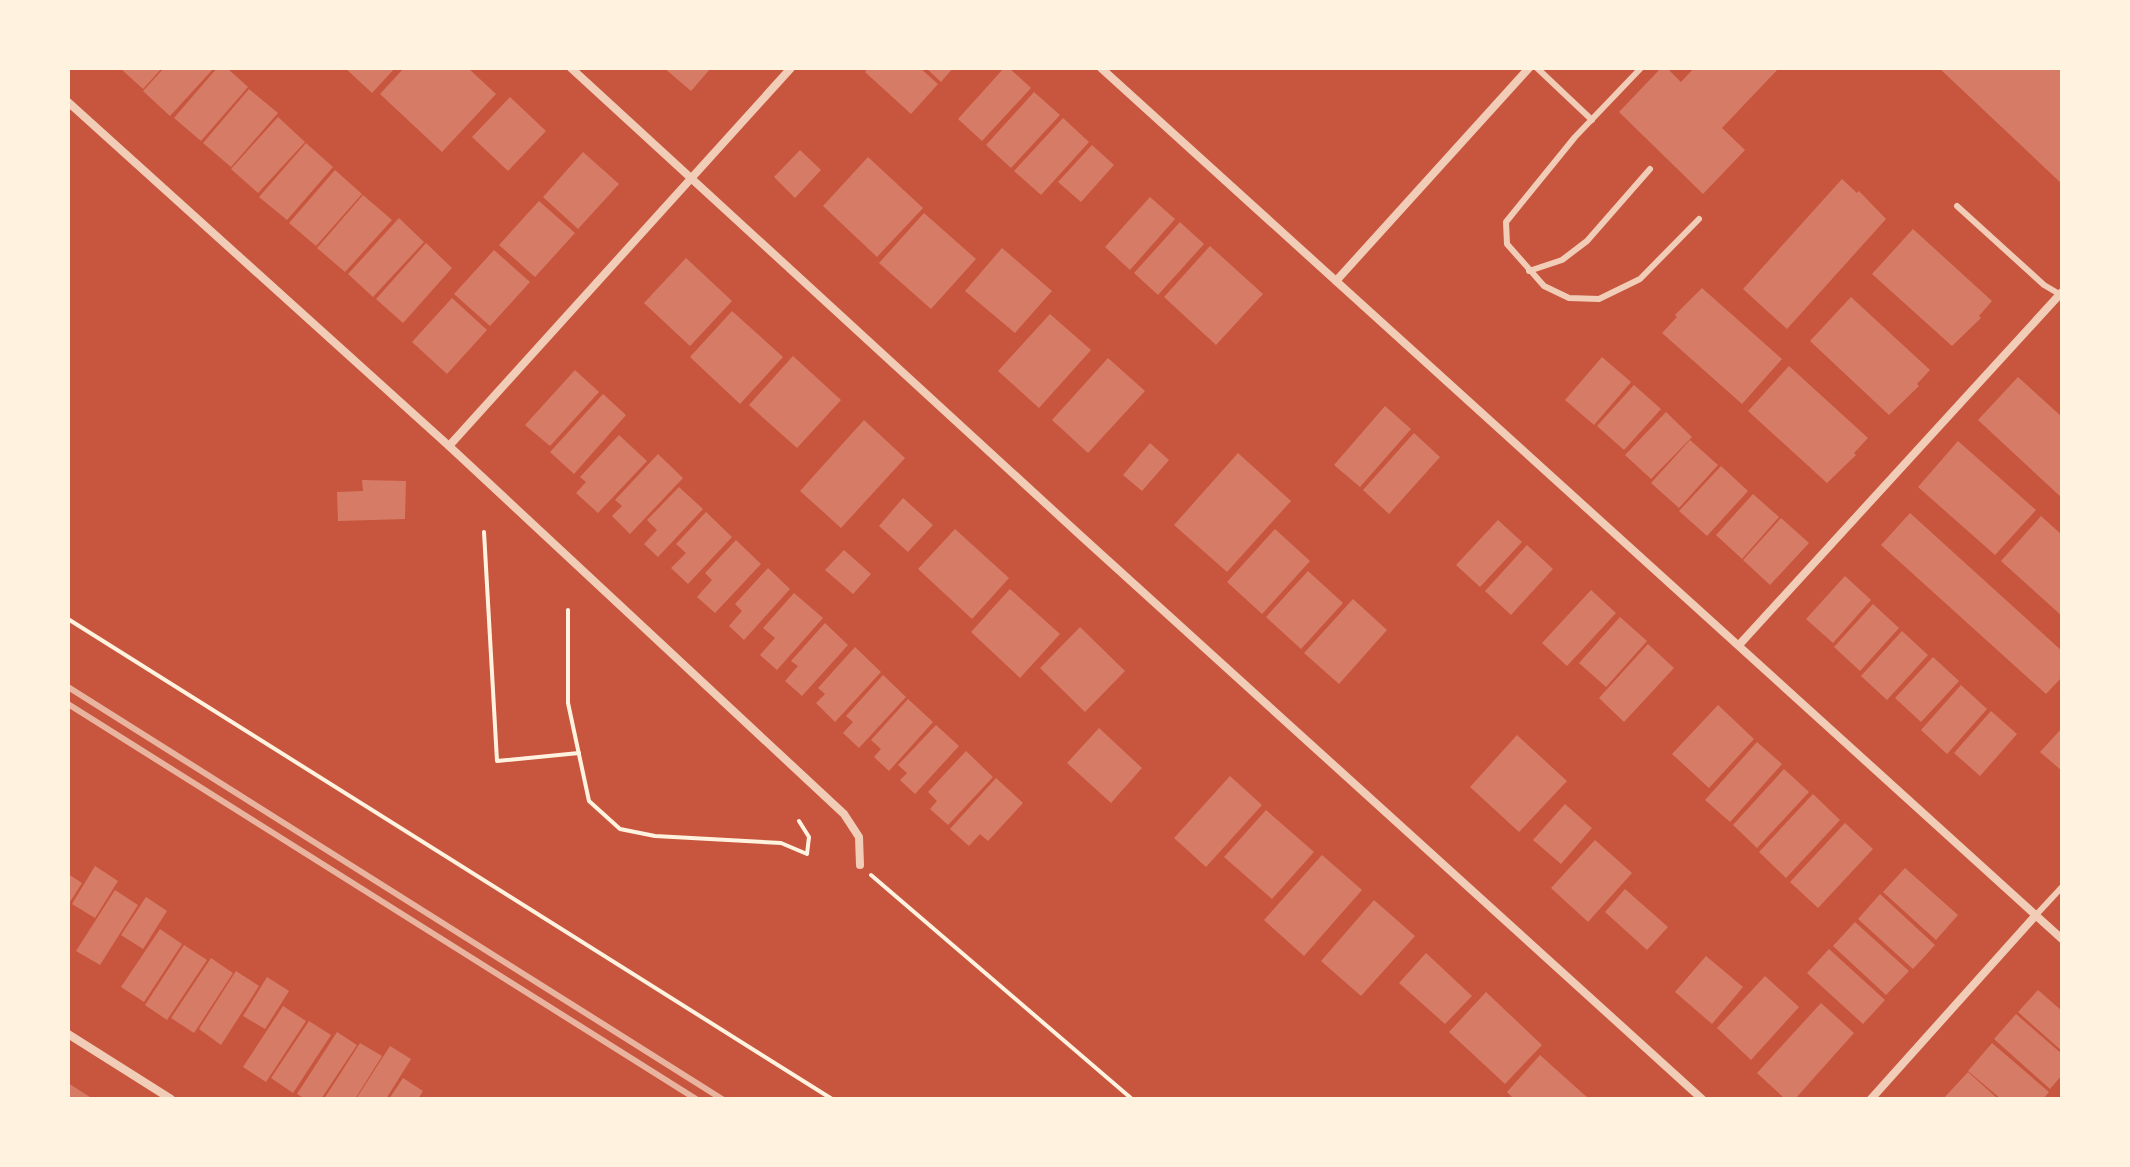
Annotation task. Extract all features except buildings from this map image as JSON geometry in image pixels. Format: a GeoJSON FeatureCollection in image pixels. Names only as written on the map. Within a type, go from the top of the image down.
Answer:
{"type":"FeatureCollection","features":[{"type":"Feature","properties":{"kind":"street"},"geometry":{"type":"LineString","coordinates":[[571,68],[1702,1099]]}},
{"type":"Feature","properties":{"kind":"street"},"geometry":{"type":"LineString","coordinates":[[449,446],[791,68]]}},
{"type":"Feature","properties":{"kind":"street"},"geometry":{"type":"LineString","coordinates":[[1101,68],[2062,939]]}},
{"type":"Feature","properties":{"kind":"street"},"geometry":{"type":"LineString","coordinates":[[1336,281],[1529,68]]}},
{"type":"Feature","properties":{"kind":"street"},"geometry":{"type":"LineString","coordinates":[[68,102],[449,446],[844,814],[859,837],[860,865]]}},
{"type":"Feature","properties":{"kind":"street"},"geometry":{"type":"LineString","coordinates":[[1739,645],[2061,294]]}},
{"type":"Feature","properties":{"kind":"street"},"geometry":{"type":"LineString","coordinates":[[1871,1099],[2036,915]]}},
{"type":"Feature","properties":{"kind":"street"},"geometry":{"type":"LineString","coordinates":[[68,1034],[171,1099]]}},
{"type":"Feature","properties":{"kind":"lane"},"geometry":{"type":"LineString","coordinates":[[1537,68],[1592,120]]}},
{"type":"Feature","properties":{"kind":"lane"},"geometry":{"type":"LineString","coordinates":[[1641,68],[1592,120],[1506,222],[1507,244],[1544,286],[1569,298],[1599,299],[1640,279],[1699,219]]}},
{"type":"Feature","properties":{"kind":"lane"},"geometry":{"type":"LineString","coordinates":[[1529,271],[1562,260],[1587,241],[1650,169]]}},
{"type":"Feature","properties":{"kind":"lane"},"geometry":{"type":"LineString","coordinates":[[1957,206],[2044,285],[2061,294]]}},
{"type":"Feature","properties":{"kind":"lane"},"geometry":{"type":"LineString","coordinates":[[2036,915],[2062,887]]}},
{"type":"Feature","properties":{"kind":"path"},"geometry":{"type":"LineString","coordinates":[[484,532],[497,761],[579,753]]}},
{"type":"Feature","properties":{"kind":"path"},"geometry":{"type":"LineString","coordinates":[[568,610],[568,703],[589,801],[620,829],[655,836],[781,843],[807,854],[809,837],[799,821]]}},
{"type":"Feature","properties":{"kind":"path"},"geometry":{"type":"LineString","coordinates":[[68,619],[832,1099]]}},
{"type":"Feature","properties":{"kind":"path"},"geometry":{"type":"LineString","coordinates":[[860,865],[1132,1099]]}},
{"type":"Feature","properties":{"kind":"railway"},"geometry":{"type":"LineString","coordinates":[[68,687],[722,1099]]}},
{"type":"Feature","properties":{"kind":"railway"},"geometry":{"type":"LineString","coordinates":[[68,704],[696,1099]]}}]}
